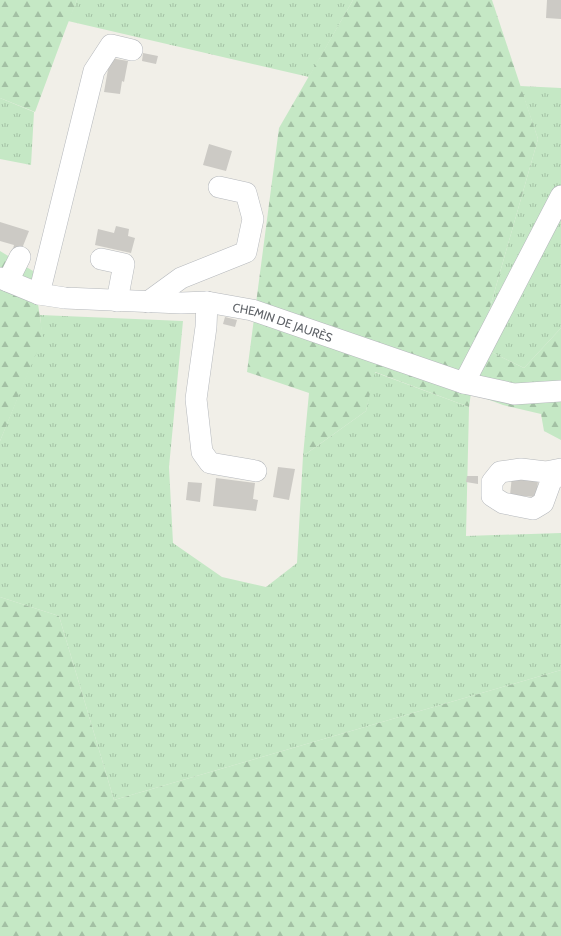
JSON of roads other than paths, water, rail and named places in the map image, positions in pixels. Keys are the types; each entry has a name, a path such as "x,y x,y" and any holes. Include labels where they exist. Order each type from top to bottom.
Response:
{"street":[{"path":"39,294 94,71 110,45 132,50"},
{"path":"148,302 181,278 246,252 253,219 246,193 219,187"},
{"path":"464,383 561,196"},
{"path":"4,279 20,257"},
{"path":"101,259 124,264 117,301"},
{"name":"CHEMIN DE JAURÈS","path":"4,279 39,294 65,298 181,303 206,302 252,310 464,383 514,394 561,392"},
{"path":"206,302 206,327 196,399 202,452 210,463 256,470"},
{"path":"561,469 546,472 521,469 500,472 492,482 492,496 503,503 533,509 543,503 551,481 561,473"}]}
